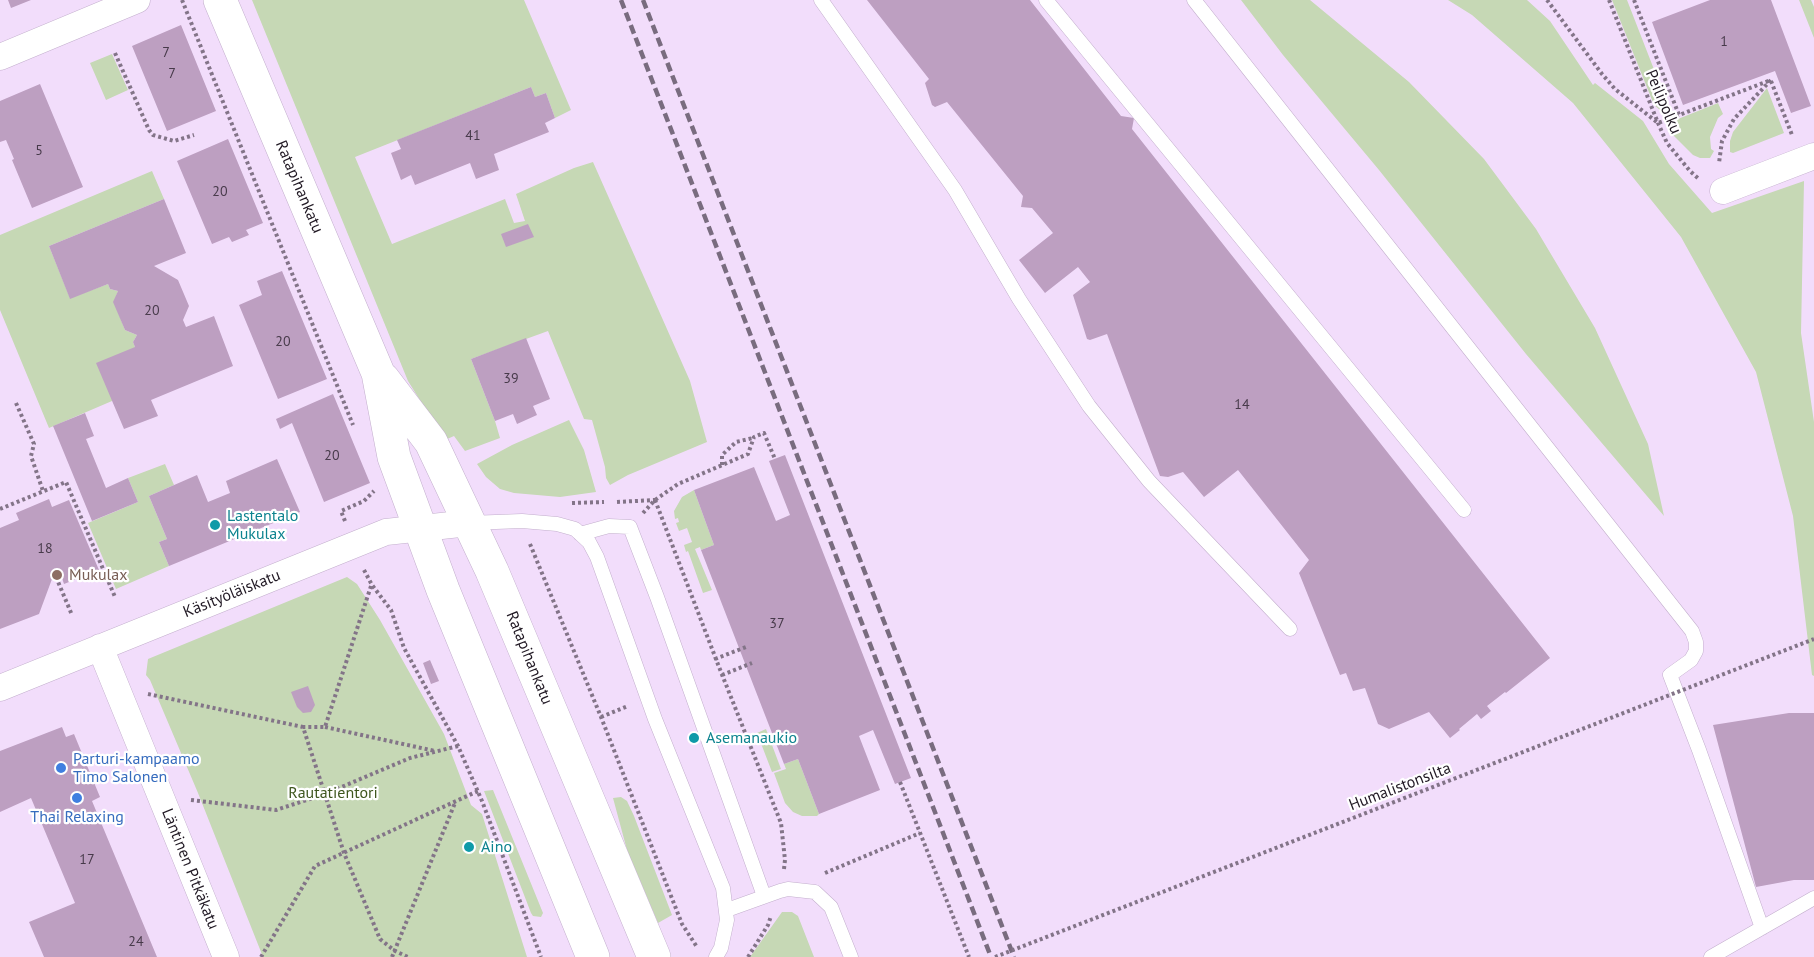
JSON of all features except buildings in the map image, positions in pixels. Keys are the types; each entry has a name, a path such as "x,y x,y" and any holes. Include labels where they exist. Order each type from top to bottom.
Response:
{"main road":[{"name":"Ratapihankatu","path":"220,0 378,373 394,457 420,529 456,623 593,957"},
{"name":"Ratapihankatu","path":"378,373 431,442 492,571 654,957"}],"street":[{"path":"0,57 136,0"},
{"path":"1720,182 1814,156"},
{"name":"Käsityöläiskatu","path":"0,688 386,532 469,523"},
{"name":"Läntinen Pitkäkatu","path":"100,647 226,957"}],"lane":[{"path":"821,0 955,189 1019,299 1089,406 1149,481 1290,629"},
{"path":"1046,0 1464,510"},
{"path":"1194,0 1692,631 1696,651 1691,660 1670,675 1762,928"},
{"path":"469,523 522,521 557,525 574,529 589,542 597,557 655,718 723,888 727,910 725,934 716,957"},
{"path":"580,534 609,526 630,527 764,896"},
{"path":"727,910 788,889 815,892 831,906 850,957"},
{"path":"1711,957 1814,898"}],"path":[{"path":"182,0 357,435"},
{"path":"1547,0 1615,89 1658,123 1771,80"},
{"name":"Peilipolku","path":"1610,0 1668,143 1690,171 1711,188 1720,182"},
{"path":"1634,0 1679,115"},
{"path":"115,53 153,135 174,141 194,135"},
{"path":"1771,80 1791,132"},
{"path":"1720,182 1722,141 1726,131 1771,80"},
{"path":"16,403 34,444 31,456 43,491"},
{"path":"722,465 722,455 736,442 764,433 775,459"},
{"path":"568,504 655,500 678,484 748,454 754,437"},
{"path":"0,509 66,482 116,597"},
{"path":"341,511 364,501 376,486"},
{"path":"655,500 781,824 785,860 780,891 768,925 747,957"},
{"path":"522,521 682,924 696,946 702,951"},
{"path":"362,565 372,585 391,610 404,648 458,746 478,791 541,957"},
{"path":"56,577 72,615"},
{"path":"324,727 372,585"},
{"name":"Humalistonsilta","path":"995,957 1814,639"},
{"path":"715,658 746,647"},
{"path":"722,675 752,663"},
{"path":"147,693 303,727 324,727 437,751"},
{"path":"303,727 344,853 380,939 395,951 408,957"},
{"path":"191,800 276,810 325,794 410,758 458,746"},
{"path":"900,782 969,957"},
{"path":"261,957 315,866 478,791"},
{"path":"392,957 455,802"},
{"path":"849,863 920,833"}],"green space":[{"path":"252,0 524,0 571,110 555,118 546,93 535,97 531,87 355,157 392,244 505,199 514,223 525,221 516,194 593,162 690,381 707,442 628,475 610,485 606,478 592,420 584,419 548,331 471,359 500,438 465,451 454,436 445,440 408,381"},
{"path":"1241,0 1310,0 1409,82 1484,159 1536,229 1595,328 1648,444 1664,516 1526,354"},
{"path":"1448,0 1527,0 1550,21 1593,85 1595,83 1643,121 1669,164 1712,213 1804,181 1801,333 1814,422 1814,676 1812,675 1793,516 1756,372 1681,237 1573,103 1472,15"},
{"path":"1612,0 1627,0 1669,108 1660,110 1654,105"},
{"path":"1799,0 1811,0 1814,7 1814,38"},
{"path":"112,54 128,90 106,100 90,63"},
{"path":"1767,88 1784,133 1733,153 1730,152 1733,132"},
{"path":"1718,103 1723,114 1718,118 1710,137 1711,149 1714,151 1710,158 1700,158 1693,155 1673,135 1673,121"},
{"path":"152,171 164,199 49,246 70,298 108,284 110,289 118,291 114,302 125,330 137,335 133,342 135,347 112,401 49,428 0,310 0,235"},
{"path":"569,420 584,450 596,492 560,497 514,493 500,489 486,477 477,464 512,445"},
{"path":"165,464 174,485 149,496 167,539 159,542 169,566 116,589 88,523 138,502 128,478"},
{"path":"694,490 714,545 701,550 700,547 695,549 712,590 703,593 684,545 692,542 687,528 679,531 676,523 679,522 678,518 675,519 674,511 682,497"},
{"name":"Rautatientori","path":"347,577 357,584 380,620 444,734 471,805 482,814 527,957 263,957 198,793 146,675 148,659"},
{"path":"766,729 781,769 772,772 757,733"},
{"path":"798,759 819,814 817,816 802,816 793,812 785,803 774,773 786,769 784,764"},
{"path":"493,790 543,913 541,917 533,916 531,913 484,791"},
{"path":"621,797 627,801 634,816 672,915 658,923 627,850 613,798"},
{"path":"782,912 792,912 798,916 814,957 750,957"}],"railway":[{"path":"621,0 991,957"},
{"path":"643,0 1014,957"}],"place":[{"name":"Lastentalo Mukulax","path":"215,525"},
{"name":"Mukulax","path":"57,575"},
{"name":"Asemanaukio","path":"694,738"},
{"name":"Parturi-kampaamo Timo Salonen","path":"61,768"},
{"name":"Thai Relaxing","path":"77,798"},
{"name":"Aino","path":"469,847"}]}
